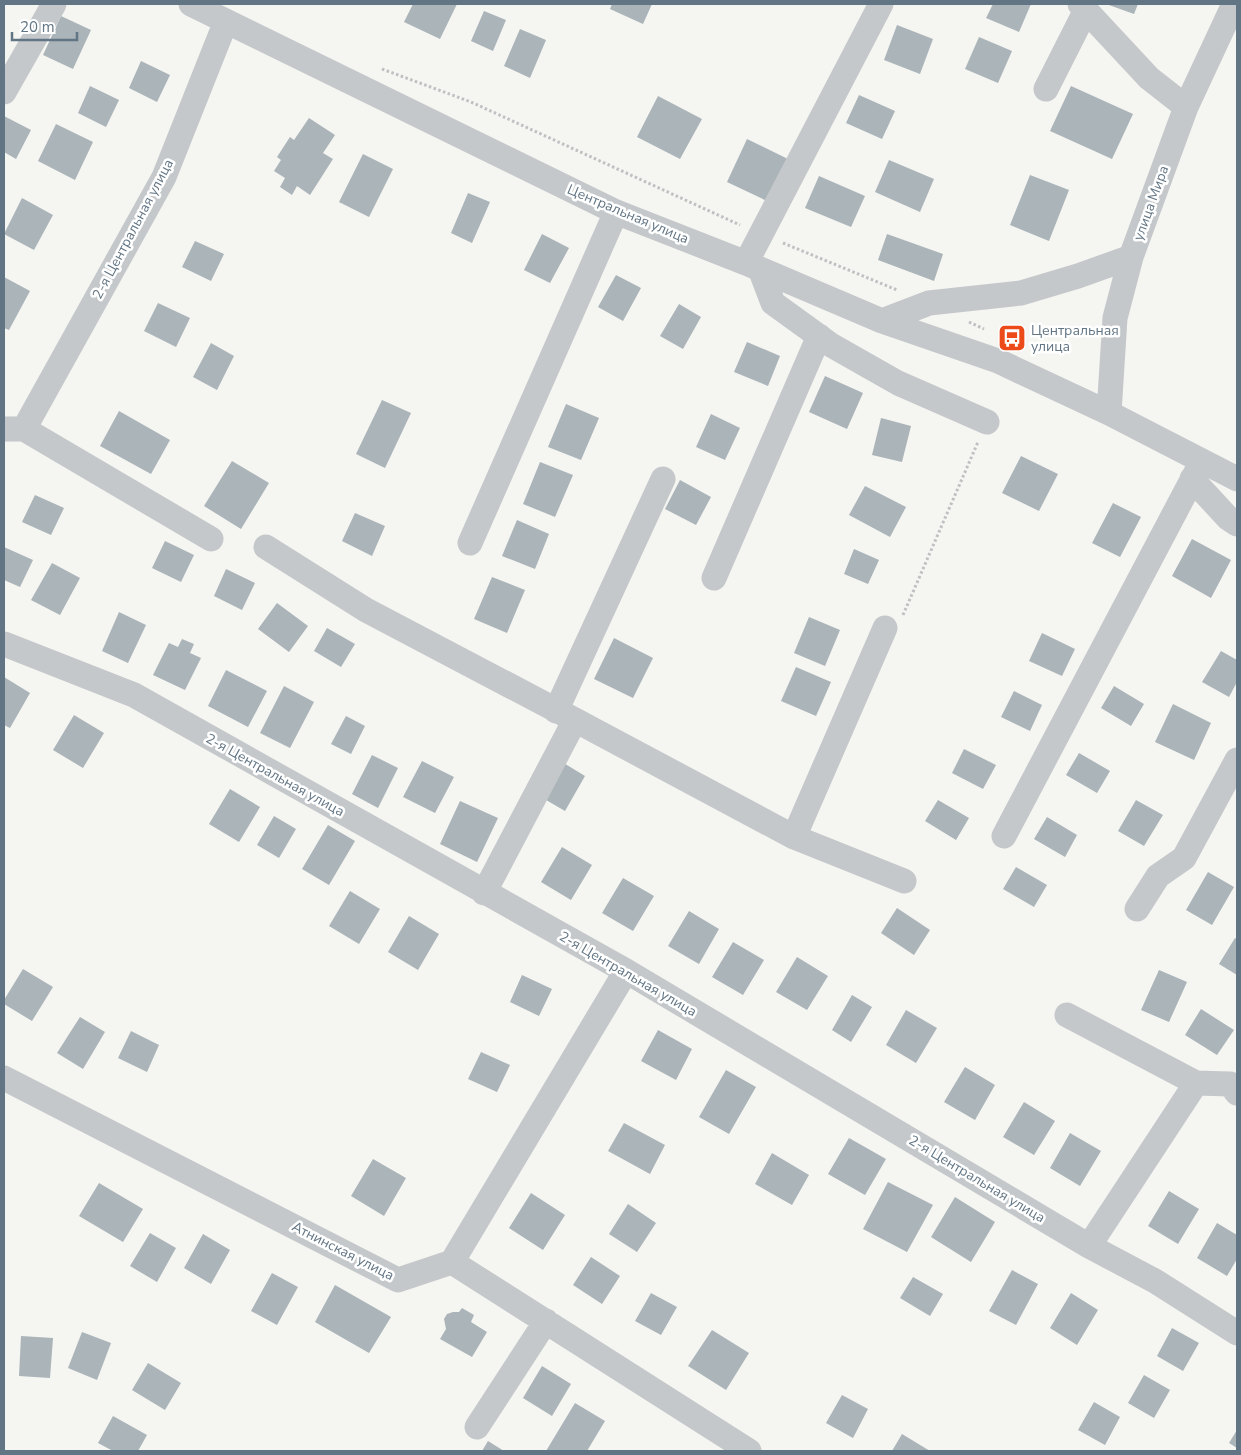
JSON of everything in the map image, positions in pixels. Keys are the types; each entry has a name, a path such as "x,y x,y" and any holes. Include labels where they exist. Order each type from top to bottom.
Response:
{"street":[{"path":"4,92 54,4"},
{"name":"Центральная улица","path":"191,4 616,212 753,266 882,321 998,361 1109,413 1197,470 1237,478"},
{"path":"881,4 753,266 772,303 819,336 898,383 987,422"},
{"name":"улица Мира","path":"1109,413 1115,318 1131,257 1186,107 1234,4"},
{"path":"1046,88 1083,7 1149,78 1186,107"},
{"name":"2-я Центральная улица","path":"211,539 14,429 164,178 226,21"},
{"path":"470,543 616,212"},
{"path":"882,321 929,303 1021,293 1078,276 1131,257"},
{"path":"714,578 819,336"},
{"path":"1004,836 1197,470 1228,518 1237,524"},
{"path":"484,893 566,715 663,479"},
{"path":"266,546 366,610 794,837 904,881"},
{"path":"794,837 885,628"},
{"name":"2-я Центральная улица","path":"4,644 134,695 626,971 1089,1246 1155,1281 1237,1333"},
{"path":"1137,909 1158,876 1184,858 1237,760"},
{"path":"626,971 452,1262 749,1451"},
{"path":"1067,1014 1196,1083 1235,1082"},
{"name":"Атнинская улица","path":"4,1078 398,1280 452,1262"},
{"path":"1089,1246 1196,1083"},
{"path":"477,1427 546,1321"}],"path":[{"path":"885,628 900,622 987,422"}],"building":[{"path":"413,4 457,4 440,39 404,22"},
{"path":"612,4 652,4 643,24 610,9"},
{"path":"993,4 1031,4 1019,32 986,18"},
{"path":"1106,4 1138,4 1134,14"},
{"path":"484,11 506,20 493,51 471,41"},
{"path":"61,16 91,30 73,69 43,55"},
{"path":"897,25 933,39 920,74 884,60"},
{"path":"520,29 546,40 530,78 504,66"},
{"path":"979,37 1012,51 998,83 965,69"},
{"path":"141,61 170,75 157,102 129,88"},
{"path":"90,86 119,100 106,127 78,113"},
{"path":"1071,86 1133,114 1112,159 1050,131"},
{"path":"859,95 895,111 882,139 846,123"},
{"path":"658,96 702,119 680,159 637,137"},
{"path":"4,116 31,130 16,159 4,152"},
{"path":"309,118 335,135 323,153 333,159 310,195 297,186 292,195 280,187 285,178 274,171 281,160 277,157 290,137 294,140"},
{"path":"56,124 93,142 75,180 38,161"},
{"path":"747,139 790,160 769,202 727,182"},
{"path":"363,154 393,169 369,217 339,202"},
{"path":"889,160 934,179 920,212 875,192"},
{"path":"1030,175 1069,190 1049,241 1010,225"},
{"path":"819,176 865,196 851,227 805,208"},
{"path":"468,193 490,202 472,243 451,233"},
{"path":"22,198 53,215 34,250 4,234"},
{"path":"542,234 569,248 550,283 524,270"},
{"path":"887,234 943,254 934,281 878,260"},
{"path":"195,241 224,254 211,281 182,267"},
{"path":"616,275 641,288 623,321 598,307"},
{"path":"4,277 30,291 9,330 4,328"},
{"path":"158,303 190,318 176,347 144,331"},
{"path":"679,304 701,317 683,349 660,336"},
{"path":"747,342 780,356 768,386 734,372"},
{"path":"211,343 234,356 217,390 193,377"},
{"path":"825,376 863,393 847,429 809,412"},
{"path":"382,400 411,413 385,468 356,454"},
{"path":"566,404 599,418 581,460 548,447"},
{"path":"119,411 170,440 151,474 100,446"},
{"path":"711,414 740,428 725,460 696,447"},
{"path":"881,418 911,426 902,462 872,455"},
{"path":"1021,456 1058,474 1039,511 1002,493"},
{"path":"232,461 269,483 241,529 204,506"},
{"path":"540,462 573,475 555,517 523,504"},
{"path":"680,480 711,497 696,525 665,509"},
{"path":"865,486 906,507 890,537 849,515"},
{"path":"35,495 64,508 51,535 22,522"},
{"path":"1113,503 1141,517 1120,557 1092,543"},
{"path":"355,513 385,526 372,556 342,541"},
{"path":"517,520 549,534 535,569 502,556"},
{"path":"1192,539 1231,560 1211,598 1172,576"},
{"path":"165,541 194,555 181,582 152,568"},
{"path":"4,547 33,560 20,587 4,580"},
{"path":"854,549 879,560 868,584 844,574"},
{"path":"52,563 80,578 60,615 31,600"},
{"path":"226,569 255,583 242,610 214,596"},
{"path":"492,577 525,590 507,633 474,619"},
{"path":"277,603 308,626 289,652 258,629"},
{"path":"119,612 146,625 128,663 102,651"},
{"path":"809,617 840,630 825,666 794,653"},
{"path":"327,628 355,644 341,667 314,651"},
{"path":"1042,633 1075,649 1062,676 1029,661"},
{"path":"614,638 653,658 633,698 594,679"},
{"path":"182,639 194,644 190,653 201,658 185,690 153,675 169,643 178,647"},
{"path":"1221,651 1237,660 1237,682 1229,697 1202,682"},
{"path":"796,667 831,682 816,716 781,701"},
{"path":"226,670 267,691 248,727 208,706"},
{"path":"4,677 30,693 10,728 4,725"},
{"path":"284,686 314,702 290,748 260,733"},
{"path":"1114,686 1144,704 1131,726 1101,708"},
{"path":"1014,691 1042,705 1030,731 1001,717"},
{"path":"1173,704 1211,723 1194,760 1155,742"},
{"path":"74,715 104,733 83,768 53,750"},
{"path":"346,716 365,726 351,754 331,744"},
{"path":"964,749 996,765 983,789 952,773"},
{"path":"1079,753 1110,771 1097,793 1066,775"},
{"path":"372,755 398,768 378,808 352,794"},
{"path":"422,761 454,777 435,813 403,797"},
{"path":"562,762 585,776 565,811 541,797"},
{"path":"230,789 260,807 239,842 209,824"},
{"path":"938,800 969,818 956,840 925,821"},
{"path":"1136,800 1163,815 1144,846 1118,831"},
{"path":"460,801 498,818 477,862 440,844"},
{"path":"274,816 296,829 279,858 257,845"},
{"path":"1047,817 1077,835 1065,857 1034,839"},
{"path":"328,825 355,841 329,885 302,869"},
{"path":"562,847 592,865 571,900 541,882"},
{"path":"1016,867 1047,885 1034,907 1003,889"},
{"path":"1208,872 1234,887 1212,925 1186,910"},
{"path":"623,878 654,896 633,931 602,913"},
{"path":"350,891 380,909 359,944 329,926"},
{"path":"897,908 930,930 914,955 881,933"},
{"path":"689,911 719,929 699,964 668,946"},
{"path":"409,916 439,934 418,970 388,952"},
{"path":"1235,938 1237,939 1237,975 1219,964"},
{"path":"733,942 764,960 743,995 712,977"},
{"path":"797,957 828,976 807,1010 776,992"},
{"path":"23,969 53,987 32,1021 4,1004 4,1000"},
{"path":"1159,970 1187,982 1169,1022 1141,1010"},
{"path":"522,975 552,989 539,1016 510,1002"},
{"path":"852,995 872,1007 851,1042 832,1030"},
{"path":"1201,1009 1234,1030 1217,1055 1185,1035"},
{"path":"906,1010 937,1028 916,1063 886,1045"},
{"path":"80,1017 105,1032 83,1069 57,1053"},
{"path":"658,1030 692,1049 676,1080 641,1061"},
{"path":"131,1031 159,1045 147,1072 118,1058"},
{"path":"481,1052 510,1065 497,1092 468,1079"},
{"path":"965,1067 995,1085 975,1120 944,1102"},
{"path":"726,1070 756,1087 729,1134 699,1117"},
{"path":"1024,1102 1055,1121 1034,1155 1003,1137"},
{"path":"624,1123 665,1145 650,1174 608,1151"},
{"path":"1070,1133 1101,1151 1080,1186 1050,1168"},
{"path":"849,1138 886,1159 865,1195 828,1174"},
{"path":"772,1153 809,1175 792,1205 755,1184"},
{"path":"373,1159 406,1178 384,1216 351,1196"},
{"path":"888,1182 933,1205 907,1252 863,1229"},
{"path":"99,1183 143,1209 123,1242 79,1216"},
{"path":"1169,1191 1199,1209 1178,1244 1148,1226"},
{"path":"531,1193 565,1215 543,1250 509,1228"},
{"path":"955,1197 995,1222 971,1262 931,1237"},
{"path":"628,1204 656,1223 637,1252 609,1234"},
{"path":"1217,1223 1237,1235 1237,1259 1227,1276 1197,1258"},
{"path":"150,1233 176,1248 157,1282 130,1266"},
{"path":"203,1234 230,1250 211,1284 184,1268"},
{"path":"591,1257 620,1276 602,1304 573,1285"},
{"path":"1012,1270 1038,1284 1016,1325 989,1311"},
{"path":"272,1273 298,1287 277,1325 251,1311"},
{"path":"913,1277 943,1294 930,1316 900,1298"},
{"path":"335,1285 391,1317 369,1353 315,1322"},
{"path":"651,1293 677,1307 661,1335 635,1321"},
{"path":"1071,1293 1098,1310 1077,1345 1050,1328"},
{"path":"462,1308 474,1315 471,1322 487,1332 472,1357 440,1339 446,1329 444,1319 447,1314 459,1312"},
{"path":"1172,1328 1199,1343 1183,1371 1157,1356"},
{"path":"712,1330 749,1353 726,1390 688,1366"},
{"path":"82,1332 111,1343 97,1380 68,1368"},
{"path":"21,1336 53,1338 50,1378 19,1376"},
{"path":"148,1363 181,1383 165,1410 132,1390"},
{"path":"542,1366 571,1384 552,1416 523,1398"},
{"path":"1144,1375 1170,1390 1154,1418 1128,1403"},
{"path":"842,1395 868,1409 853,1438 826,1423"},
{"path":"1094,1402 1120,1417 1105,1445 1078,1430"},
{"path":"575,1403 605,1421 587,1451 546,1451"},
{"path":"113,1416 147,1435 138,1451 113,1451 98,1443"},
{"path":"1237,1430 1237,1448 1229,1443"},
{"path":"902,1434 930,1451 892,1451"},
{"path":"488,1441 504,1451 482,1451"}],"place":[{"name":"Центральная улица","path":"1012,338"}]}
